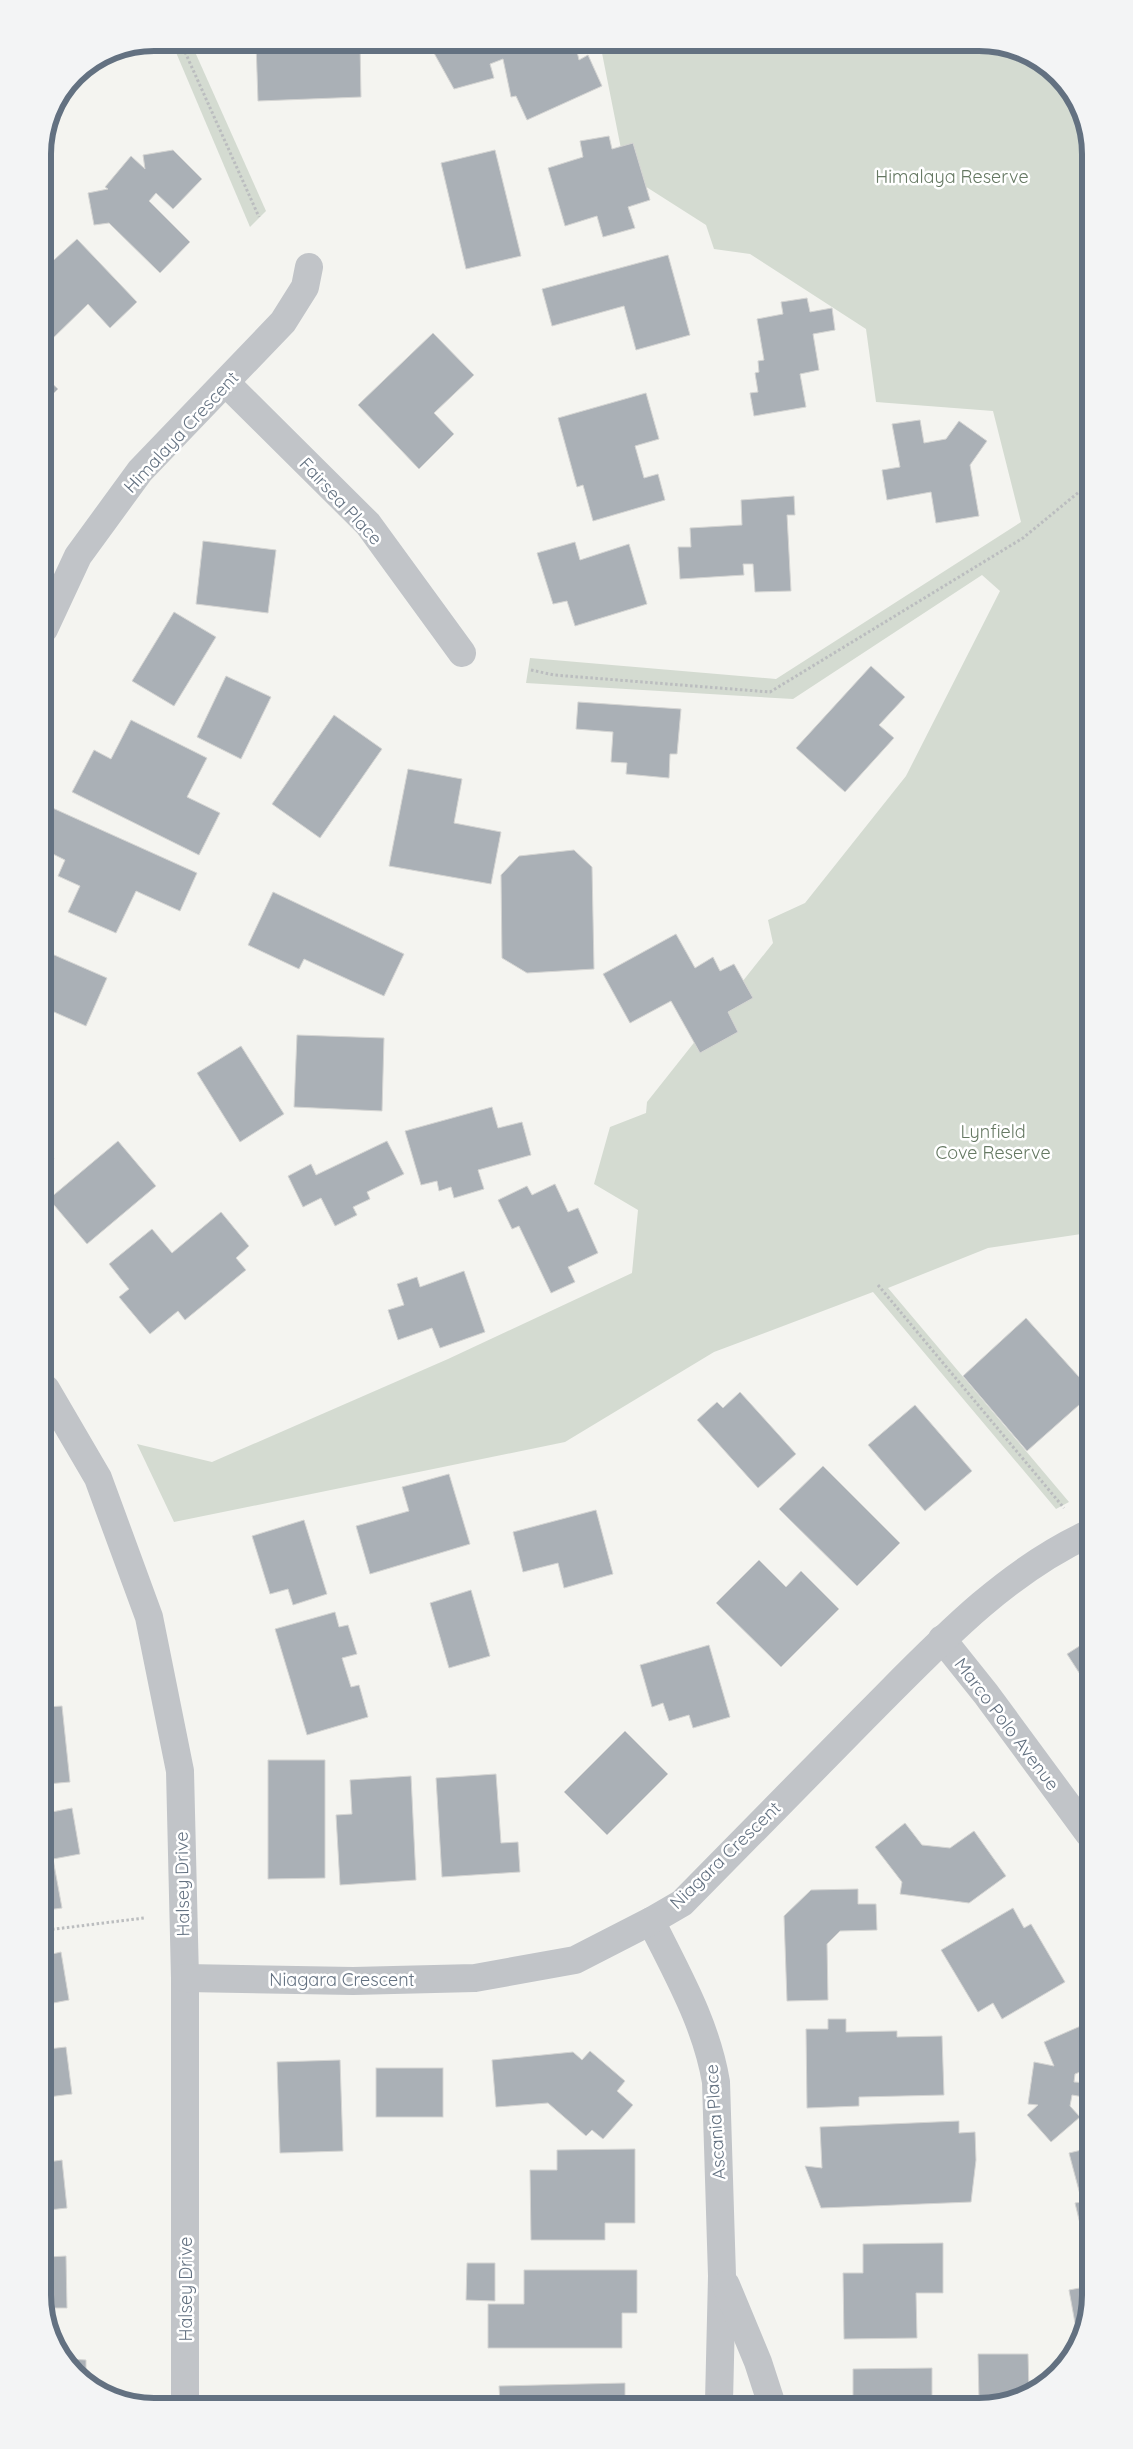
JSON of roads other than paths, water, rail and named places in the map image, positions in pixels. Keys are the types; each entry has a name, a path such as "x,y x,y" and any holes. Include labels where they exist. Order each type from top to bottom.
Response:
{"street":[{"name":"Himalaya Crescent","path":"51,614 78,556 140,471 283,322 305,287 309,267"},
{"name":"Fairsea Place","path":"226,382 368,524 462,653"},
{"name":"Halsey Drive","path":"51,1398 98,1478 149,1617 180,1771 184,1978 185,2398"},
{"name":"Niagara Crescent","path":"184,1978 353,1981 475,1978 575,1960 682,1903 942,1639 998,1590 1057,1550 1082,1537"},
{"name":"Marco Polo Avenue","path":"942,1639 986,1694 1082,1824"},
{"name":"Ascania Place","path":"651,1921 698,2015 712,2059 716,2082 722,2276 719,2398"},
{"name":"Ascania Place","path":"722,2276 758,2362 770,2398"}],"park label":[{"name":"Himalaya Reserve","path":"952,176"},
{"name":"Lynfield Cove Reserve","path":"993,1141"}]}
